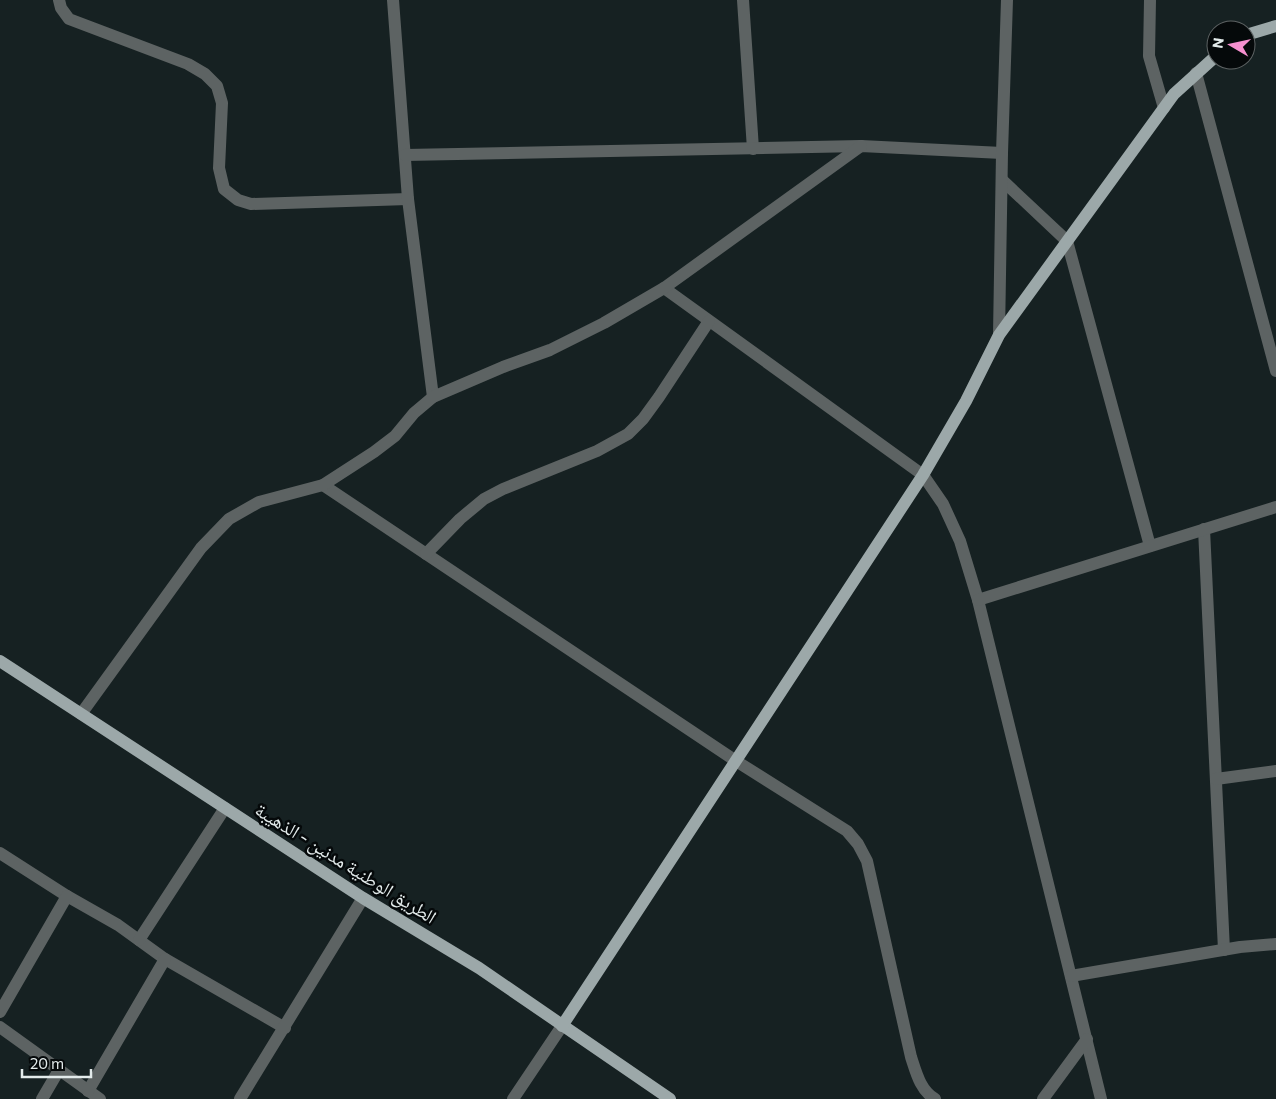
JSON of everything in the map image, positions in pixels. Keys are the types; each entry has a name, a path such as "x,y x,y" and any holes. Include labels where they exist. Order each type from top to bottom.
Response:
{"main road":[{"path":"1256,31 1276,26"},
{"path":"562,1026 923,475 966,401 1000,335 1174,94 1206,64"},
{"name":"الطريق الوطنية مدنين - الذهيبة","path":"0,661 363,898 479,968 670,1099"}],"street":[{"path":"59,0 61,8 69,19 188,64 205,74 217,86 222,103 218,168 224,189 238,200 252,204 408,199"},
{"path":"393,0 408,199 433,397"},
{"path":"743,0 753,149"},
{"path":"1000,335 1002,154 1007,0"},
{"path":"1150,0 1149,56 1164,108"},
{"path":"1196,73 1276,371"},
{"path":"405,156 861,146 1002,154"},
{"path":"81,714 201,548 229,519 259,502 323,485 374,452 394,436 414,412 433,397 503,367 550,350 604,323 664,288 861,146"},
{"path":"1002,180 1067,241 1150,546"},
{"path":"664,288 923,475 943,504 956,533 978,600 1101,1099"},
{"path":"426,554 460,519 484,499 598,451 628,434 643,419 659,397 709,321"},
{"path":"323,485 736,761 847,831 858,844 867,861 911,1057 918,1078 928,1095 934,1099"},
{"path":"978,600 1276,507"},
{"path":"1204,530 1224,950"},
{"path":"1216,779 1276,771"},
{"path":"139,940 224,808"},
{"path":"0,853 66,896 118,925 165,959 285,1028"},
{"path":"0,1012 66,896"},
{"path":"240,1099 363,898"},
{"path":"1071,976 1224,950 1276,944"},
{"path":"88,1091 165,959"},
{"path":"513,1099 562,1026"},
{"path":"0,1027 100,1099"},
{"path":"1043,1099 1087,1039"},
{"path":"42,1099 60,1070"}]}
